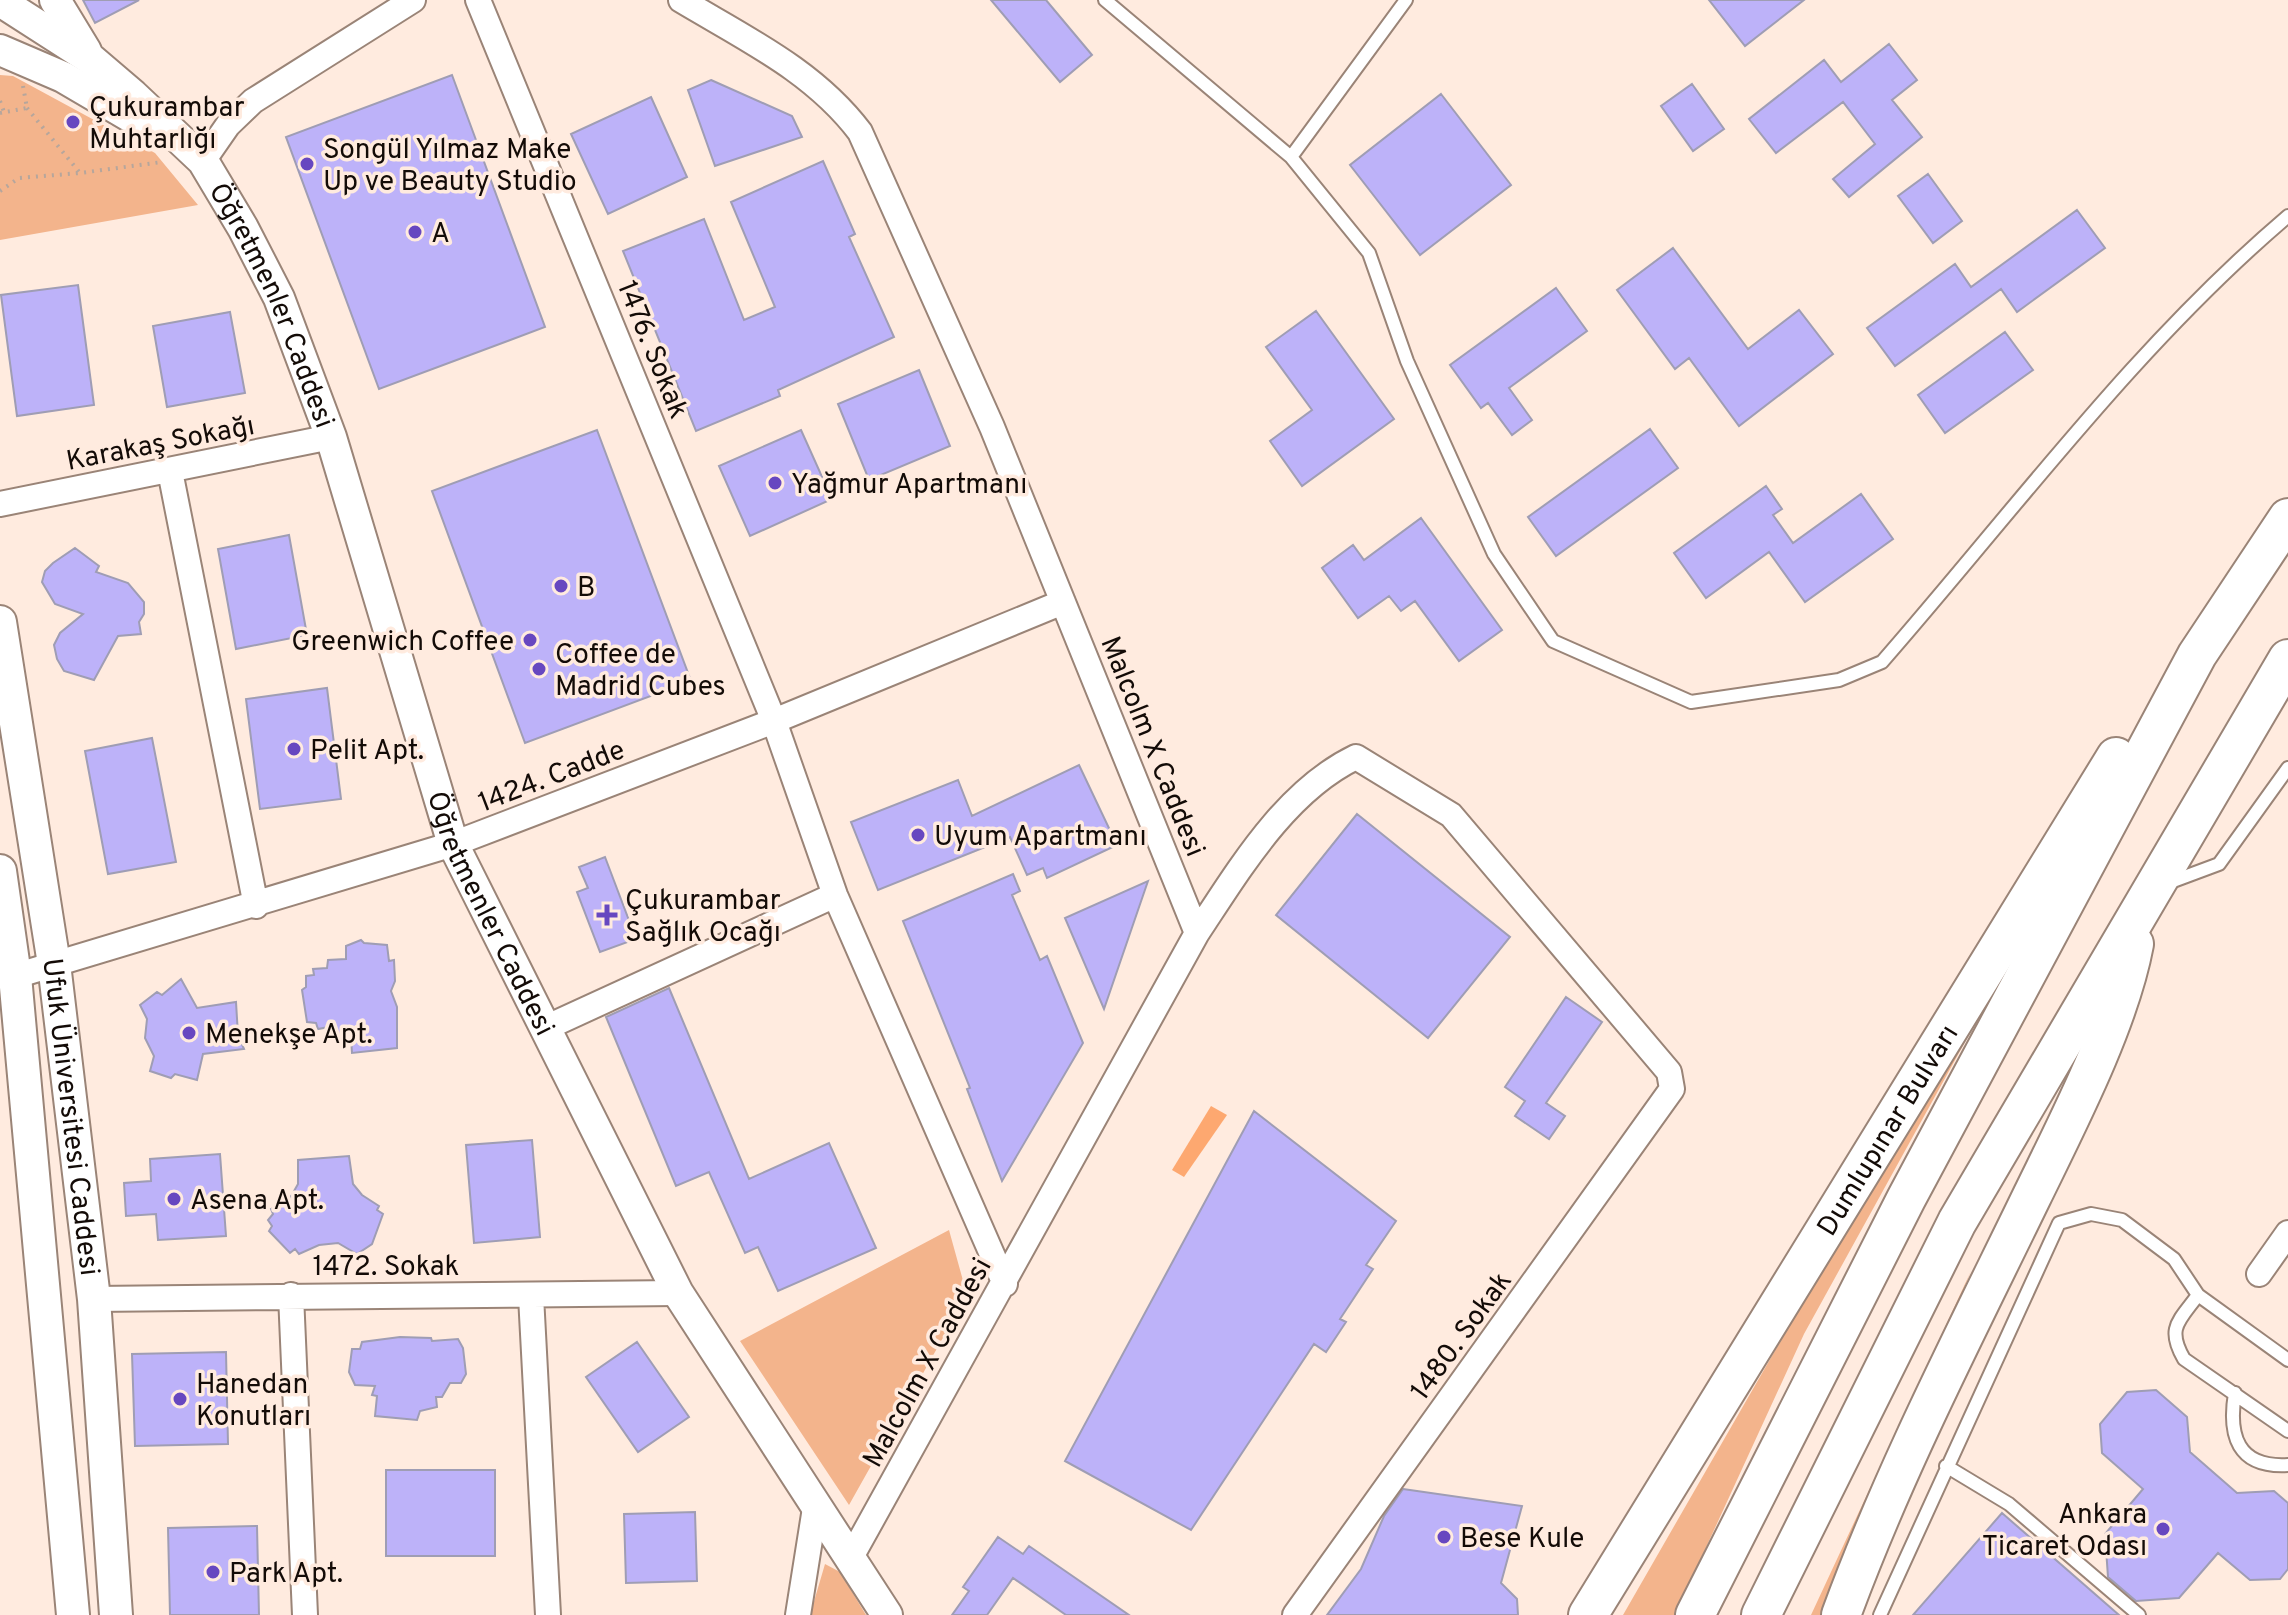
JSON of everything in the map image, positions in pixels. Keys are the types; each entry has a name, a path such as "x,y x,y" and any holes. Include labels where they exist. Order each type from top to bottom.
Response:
{"highway":[{"name":"Dumlupınar Bulvarı","path":"1695,1615 1906,1199 2197,655 2288,518"},
{"name":"Dumlupınar Bulvarı","path":"1588,1615 2142,716 2197,655"},
{"path":"1761,1615 1957,1222 2288,659"},
{"path":"1841,1615 1877,1517 2075,1106 2129,970 2148,899"}],"main road":[{"name":"Ufuk Üniversitesi Caddesi","path":"0,622 54,964 94,1299 117,1613"},
{"name":"Ufuk Üniversitesi Caddesi","path":"0,871 73,1615"},
{"path":"58,1615 70,1580"}],"street":[{"name":"Öğretmenler Caddesi","path":"55,0 92,60"},
{"path":"203,161 228,125 253,101 413,0"},
{"name":"1476. Sokak","path":"478,0 774,721 835,895 1005,1284"},
{"name":"Malcolm X Caddesi","path":"681,0 796,69 837,101 860,132 992,427 1197,933 850,1559"},
{"name":"Öğretmenler Caddesi","path":"0,1 92,60 203,161 279,298 331,437 453,844 543,1029 678,1293 887,1615"},
{"name":"Öğretmenler Caddesi","path":"0,50 63,77 203,161"},
{"name":"Karakaş Sokağı","path":"0,504 331,437"},
{"path":"170,471 256,906"},
{"name":"1424. Cadde","path":"8,974 54,964 256,906 453,844 774,721 1063,602"},
{"name":"1480. Sokak","path":"1197,933 1246,861 1311,786 1332,769 1356,757 1451,815 1669,1072 1672,1089 1295,1615"},
{"path":"543,1029 835,895"},
{"path":"2288,1233 2259,1274 2288,1255"},
{"name":"1472. Sokak","path":"94,1299 678,1293"},
{"path":"291,1295 305,1615"},
{"path":"531,1296 548,1615"},
{"path":"798,1615 815,1508"}],"lane":[{"path":"1105,0 1291,157 1369,253 1407,361 1494,554 1553,641 1691,702 1839,680 1882,662 2080,428 2234,262 2288,216"},
{"path":"1291,157 1406,0"},
{"path":"2148,899 2219,864 2288,768"},
{"path":"1880,1615 2059,1223 2091,1214 2122,1220 2174,1259 2198,1295 2288,1360"},
{"path":"2198,1295 2175,1326 2174,1341 2184,1359 2288,1431"},
{"path":"2235,1393 2230,1421 2234,1440 2256,1459 2288,1465"},
{"path":"1946,1466 2009,1504 2139,1615"}],"path":[{"path":"22,81 27,108 80,173"},
{"path":"0,101 2,113 27,108"},
{"path":"0,191 19,178 162,162"}],"shaded area":[{"path":"0,75 13,76 155,153 198,205 0,240"},
{"path":"2014,935 2024,935 1804,1334 1675,1615 1623,1615"},
{"path":"1211,1106 1227,1115 1184,1177 1172,1170"},
{"path":"949,1230 967,1295 849,1505 740,1341"},
{"path":"1971,1271 1831,1615 1811,1615"},
{"path":"825,1564 840,1572 866,1615 810,1615"}],"building":[{"path":"83,0 139,0 95,23"},
{"path":"991,0 1046,0 1092,55 1060,82"},
{"path":"1709,0 1804,0 1745,46"},
{"path":"1889,44 1917,80 1892,100 1922,137 1849,197 1833,179 1875,144 1843,102 1776,153 1749,119 1824,60 1841,82"},
{"name":"A","path":"452,75 545,327 379,389 286,137"},
{"path":"711,80 792,116 802,137 715,166 688,90"},
{"path":"1692,84 1724,129 1693,151 1661,106"},
{"path":"1441,94 1511,185 1420,255 1350,165"},
{"path":"651,97 687,177 608,214 571,134"},
{"path":"823,161 855,234 849,237 894,337 778,390 780,396 696,431 623,251 704,219 744,320 775,307 731,202"},
{"path":"1928,174 1962,221 1933,243 1898,196"},
{"path":"2077,210 2105,248 2017,312 2001,289 1895,366 1867,328 1955,264 1971,287"},
{"path":"1673,248 1748,349 1799,310 1833,354 1739,426 1689,358 1675,369 1617,290"},
{"path":"78,285 94,405 17,416 1,295"},
{"path":"1556,288 1587,331 1509,388 1532,420 1512,435 1488,403 1481,408 1450,365"},
{"path":"1316,311 1394,419 1302,486 1270,441 1312,410 1266,347"},
{"path":"230,312 245,393 167,407 153,326"},
{"path":"2005,332 2033,370 1945,433 1918,395"},
{"path":"919,370 950,446 869,480 838,404"},
{"path":"1650,429 1678,468 1556,556 1528,517"},
{"name":"B","path":"597,430 691,681 525,743 432,491"},
{"name":"Yağmur Apartmanı","path":"801,430 832,499 750,536 719,466"},
{"path":"1766,486 1782,509 1773,515 1793,543 1861,494 1893,539 1805,602 1769,552 1706,598 1674,553"},
{"path":"1421,518 1502,630 1459,661 1415,601 1401,611 1389,596 1358,618 1322,568 1353,545 1364,560"},
{"path":"289,535 307,635 236,649 218,549"},
{"path":"75,548 99,566 96,572 128,583 144,602 144,614 139,622 141,634 118,636 94,680 64,671 57,659 54,645 60,633 83,614 55,604 42,582 45,571"},
{"name":"Pelit Apt.","path":"327,688 341,799 260,809 246,699"},
{"path":"152,738 176,862 108,874 85,751"},
{"path":"1079,765 1117,845 1047,878 1043,868 1027,875 1010,837 878,890 851,822 958,780 972,816"},
{"path":"1357,814 1510,937 1428,1038 1276,915"},
{"name":"Çukurambar Sağlık Ocağı","path":"605,857 636,939 600,952 577,892 588,888 579,867"},
{"path":"1013,874 1020,891 1012,895 1040,960 1047,956 1083,1043 1002,1181 967,1089 970,1088 903,921"},
{"path":"1148,881 1104,1009 1065,918"},
{"path":"361,940 387,945 389,961 394,960 395,981 391,991 397,1007 397,1048 352,1053 351,1038 332,1039 329,1027 318,1029 316,1023 307,1022 302,990 306,987 306,976 314,975 313,969 327,968 328,960 346,959 346,946"},
{"name":"Menekşe Apt.","path":"181,979 197,1008 236,1002 238,1035 244,1049 203,1054 197,1080 175,1074 171,1078 150,1071 154,1056 145,1038 147,1019 140,1005 157,992 162,995"},
{"path":"669,988 749,1179 829,1143 876,1248 778,1291 758,1247 745,1253 709,1172 676,1186 606,1017"},
{"path":"1566,997 1602,1022 1546,1103 1565,1116 1549,1139 1515,1116 1525,1101 1505,1087"},
{"path":"1254,1111 1396,1221 1366,1265 1373,1269 1340,1319 1346,1322 1326,1352 1314,1344 1191,1530 1065,1461"},
{"path":"532,1140 540,1237 474,1243 466,1145"},
{"name":"Asena Apt.","path":"220,1154 226,1236 158,1240 156,1214 126,1216 124,1183 151,1181 150,1159"},
{"path":"349,1156 353,1184 362,1195 379,1206 377,1210 383,1214 372,1244 357,1254 338,1243 319,1245 299,1254 295,1249 290,1253 269,1231 272,1226 268,1220 273,1214 271,1209 289,1200 298,1184 298,1160"},
{"path":"400,1337 431,1338 432,1341 458,1339 463,1348 466,1374 461,1383 450,1383 442,1397 436,1397 437,1407 420,1411 417,1420 375,1416 377,1396 372,1395 375,1386 355,1385 349,1372 352,1349 360,1349 362,1342"},
{"path":"637,1342 689,1417 638,1452 586,1377"},
{"name":"Hanedan Konutları","path":"226,1352 228,1444 135,1446 132,1354"},
{"path":"2156,1390 2187,1417 2190,1452 2237,1493 2274,1491 2288,1503 2288,1569 2280,1579 2250,1580 2218,1553 2179,1598 2136,1601 2108,1577 2105,1534 2143,1489 2102,1453 2100,1424 2127,1392"},
{"path":"386,1470 495,1470 495,1556 386,1556"},
{"name":"Bese Kule","path":"1403,1489 1522,1506 1501,1583 1517,1599 1518,1615 1327,1615 1361,1569 1384,1516"},
{"path":"695,1512 697,1581 626,1583 624,1514"},
{"path":"2002,1513 2119,1615 1913,1615"},
{"name":"Park Apt.","path":"257,1526 259,1615 170,1615 168,1528"},
{"path":"998,1537 1023,1554 1029,1546 1129,1615 1066,1615 1013,1578 987,1615 952,1615 969,1591 963,1587"}],"place":[{"name":"Çukurambar Muhtarlığı","path":"73,122"},
{"name":"Songül Yılmaz Make Up ve Beauty Studio","path":"307,164"},
{"name":"A","path":"415,232"},
{"name":"Yağmur Apartmanı","path":"775,483"},
{"name":"B","path":"561,586"},
{"name":"Greenwich Coffee","path":"530,640"},
{"name":"Coffee de Madrid Cubes","path":"539,669"},
{"name":"Pelit Apt.","path":"294,749"},
{"name":"Uyum Apartmanı","path":"918,835"},
{"name":"Çukurambar Sağlık Ocağı","path":"607,915"},
{"name":"Menekşe Apt.","path":"189,1033"},
{"name":"Asena Apt.","path":"174,1199"},
{"name":"Hanedan Konutları","path":"180,1399"},
{"name":"Ankara Ticaret Odası","path":"2163,1529"},
{"name":"Bese Kule","path":"1444,1537"},
{"name":"Park Apt.","path":"213,1572"}]}
